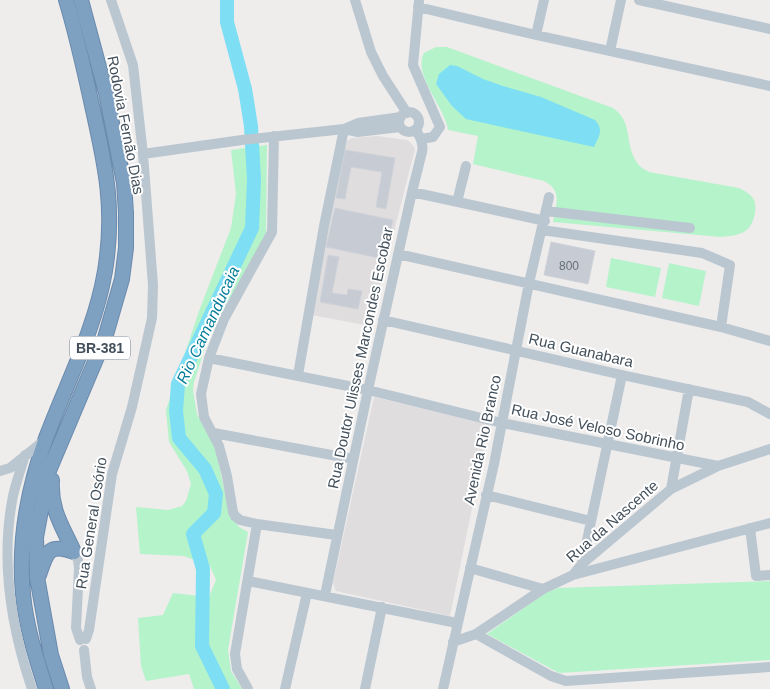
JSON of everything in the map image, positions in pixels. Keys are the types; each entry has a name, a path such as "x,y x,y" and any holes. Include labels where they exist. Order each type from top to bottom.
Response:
{"highway":[{"name":"Rodovia Fernão Dias","path":"46,689 30,635 23,595 22,538 28,503 46,439 87,339 101,296 108,252 110,214 109,188 103,154 80,45 66,0"},
{"name":"Rodovia Fernão Dias","path":"62,689 51,655 38,581 36,537 45,483 52,459 105,338 122,278 126,248 124,183 106,93 82,0"},
{"path":"52,459 51,489 53,505 58,520 74,552"},
{"path":"38,581 44,561 51,551 60,548 74,552"}],"street":[{"name":"Rua General Osório","path":"83,643 89,630 112,474 132,407 152,318 153,285 143,154 133,65 111,0"},
{"path":"355,0 371,52 403,119 407,132 434,137 440,127 412,65 418,3 536,35 770,86"},
{"path":"536,35 544,0"},
{"path":"610,51 621,0"},
{"path":"640,0 770,29"},
{"path":"143,154 274,136 344,129 358,122 403,119 414,113 418,117 420,124 419,134"},
{"path":"298,376 324,226 344,129"},
{"name":"Rua Doutor Ulisses Marcondes Escobar","path":"324,595 383,320 422,152 423,147 419,134"},
{"path":"274,136 272,232 224,319 209,358 201,394 204,417 214,433 227,476 235,516 240,520 258,524 336,536"},
{"path":"457,202 466,166"},
{"path":"412,192 702,253 730,265 721,327"},
{"name":"Avenida Rio Branco","path":"443,689 502,423 549,197"},
{"path":"544,220 690,228"},
{"path":"398,254 721,327 770,341"},
{"name":"Rua Guanabara","path":"383,320 748,402 770,414"},
{"name":"Rua José Veloso Sobrinho","path":"209,358 368,390 502,423 718,466"},
{"path":"582,564 622,375"},
{"path":"671,489 689,389"},
{"path":"214,433 353,459"},
{"path":"0,471 10,468 46,439"},
{"name":"Rua da Nascente","path":"453,642 476,634 543,589 573,576 582,564 671,489 718,466 770,449"},
{"path":"25,456 13,496 9,527 8,580 10,606 23,663 32,689"},
{"path":"486,495 591,522"},
{"path":"573,576 770,523"},
{"path":"247,688 238,669 234,654 258,524"},
{"path":"750,528 756,576 770,575"},
{"name":"Rua General Osório","path":"74,552 79,568 76,628 83,643 87,677 91,689"},
{"path":"8,580 21,560"},
{"path":"470,568 543,589"},
{"path":"248,581 457,623"},
{"path":"285,689 308,593"},
{"path":"365,689 382,607"},
{"path":"476,634 551,676 566,681 770,667"}],"shaded area":[{"path":"377,136 407,140 415,149 370,326 312,315 345,142 352,138"},
{"path":"374,397 489,424 450,616 336,591 333,583"}],"green space":[{"path":"436,47 447,47 613,108 624,121 631,151 641,167 649,172 739,188 750,194 754,200 755,213 750,226 744,232 721,237 553,222 557,198 554,189 550,185 544,181 473,164 478,136 448,130 442,112 422,71 424,53"},
{"path":"267,145 266,232 257,254 208,339 193,390 197,414 216,450 229,513 239,527 248,532 228,650 231,671 242,689 194,689 189,674 146,681 141,666 138,618 163,615 173,593 209,597 216,580 210,566 184,556 140,554 136,507 168,510 182,506 186,501 191,484 187,471 169,442 166,410 199,311 231,228 236,194 231,150"},
{"path":"611,258 661,268 655,297 606,287"},
{"path":"669,263 706,271 699,306 662,298"},
{"path":"770,581 770,660 559,673 487,634 545,593 558,588"}],"water":[{"path":"450,65 457,66 483,79 541,97 595,120 600,130 594,147 466,119 452,106 436,84 439,74"}],"building":[{"path":"345,150 395,158 386,209 376,207 382,172 351,167 345,199 336,198"},
{"path":"335,208 393,220 384,259 326,247"},
{"path":"551,242 595,251 588,284 544,275"},
{"path":"328,255 339,257 332,293 347,295 348,289 362,291 358,309 320,302"}],"waterway":[{"name":"Rio Camanducaia","path":"223,689 202,646 203,569 193,534 214,513 216,494 205,469 179,438 176,411 178,384 252,228 254,180 251,126 245,89 227,22 227,0"}]}
